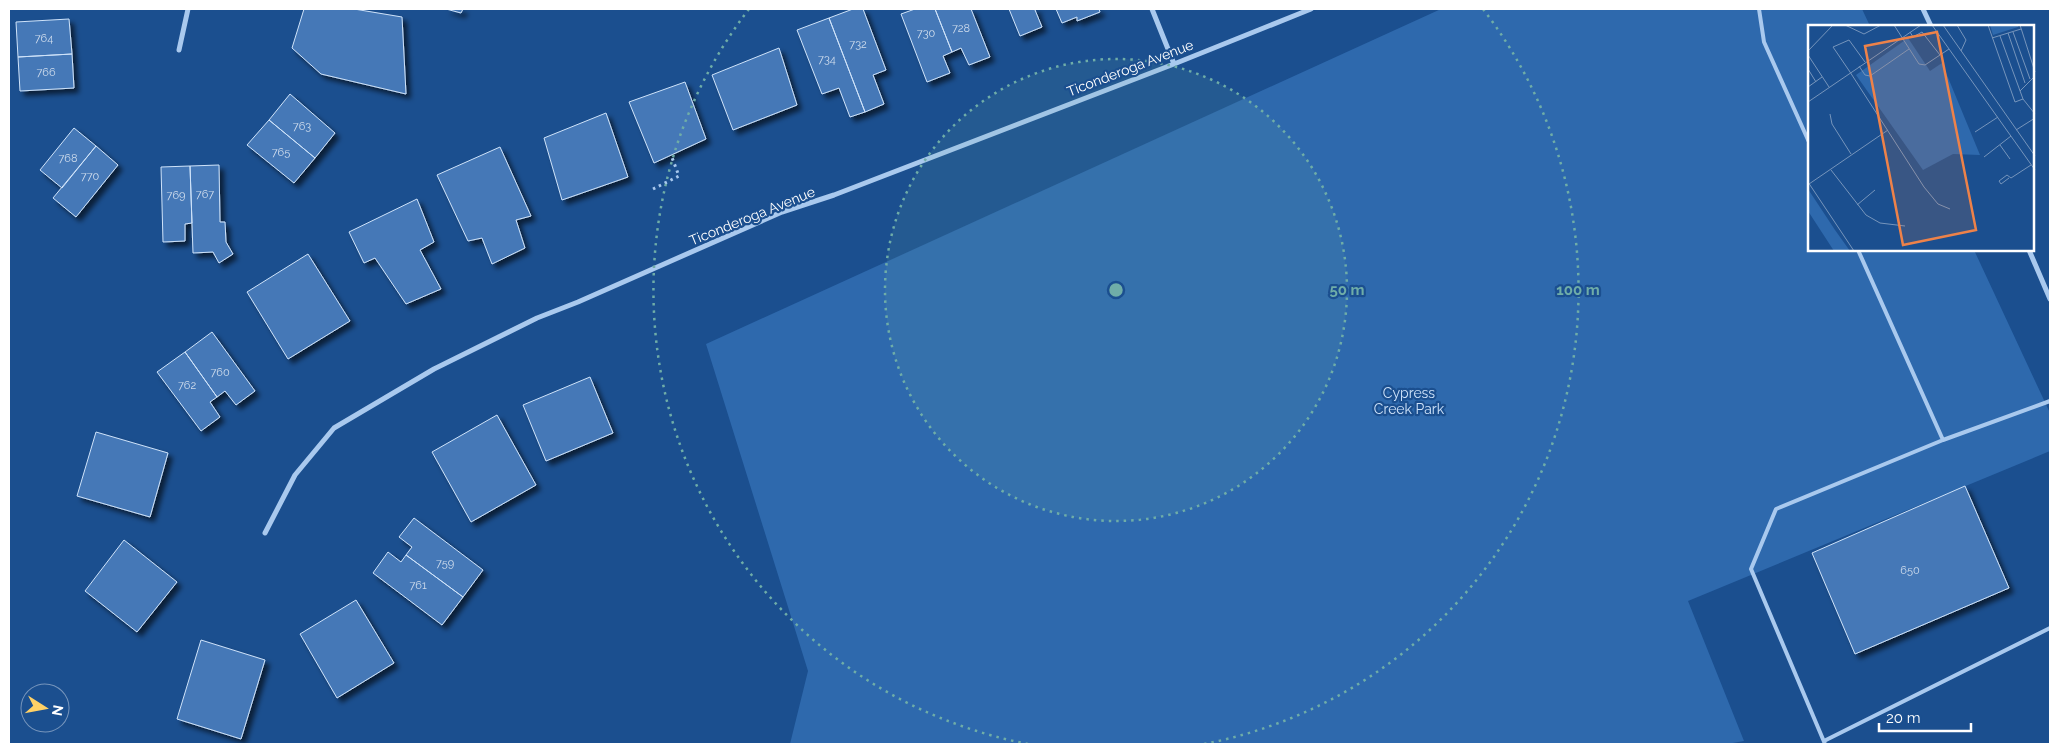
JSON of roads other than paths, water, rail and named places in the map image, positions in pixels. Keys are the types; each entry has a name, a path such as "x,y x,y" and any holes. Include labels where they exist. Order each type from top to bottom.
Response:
{"street":[{"path":"179,50 188,9"},
{"path":"1152,9 1174,64"},
{"name":"Ticonderoga Avenue","path":"264,533 295,475 334,428 434,369 537,318 578,302 782,212 834,195 1311,9"},
{"path":"1923,9 1931,25"},
{"path":"2029,251 2050,299"}],"lane":[{"path":"1759,9 1764,42 1808,140"},
{"path":"1858,251 1943,440"},
{"path":"2050,402 1943,440 1776,509 1751,569 1824,742 2050,628"}],"park label":[{"name":"Cypress Creek Park","path":"1409,402"}]}
